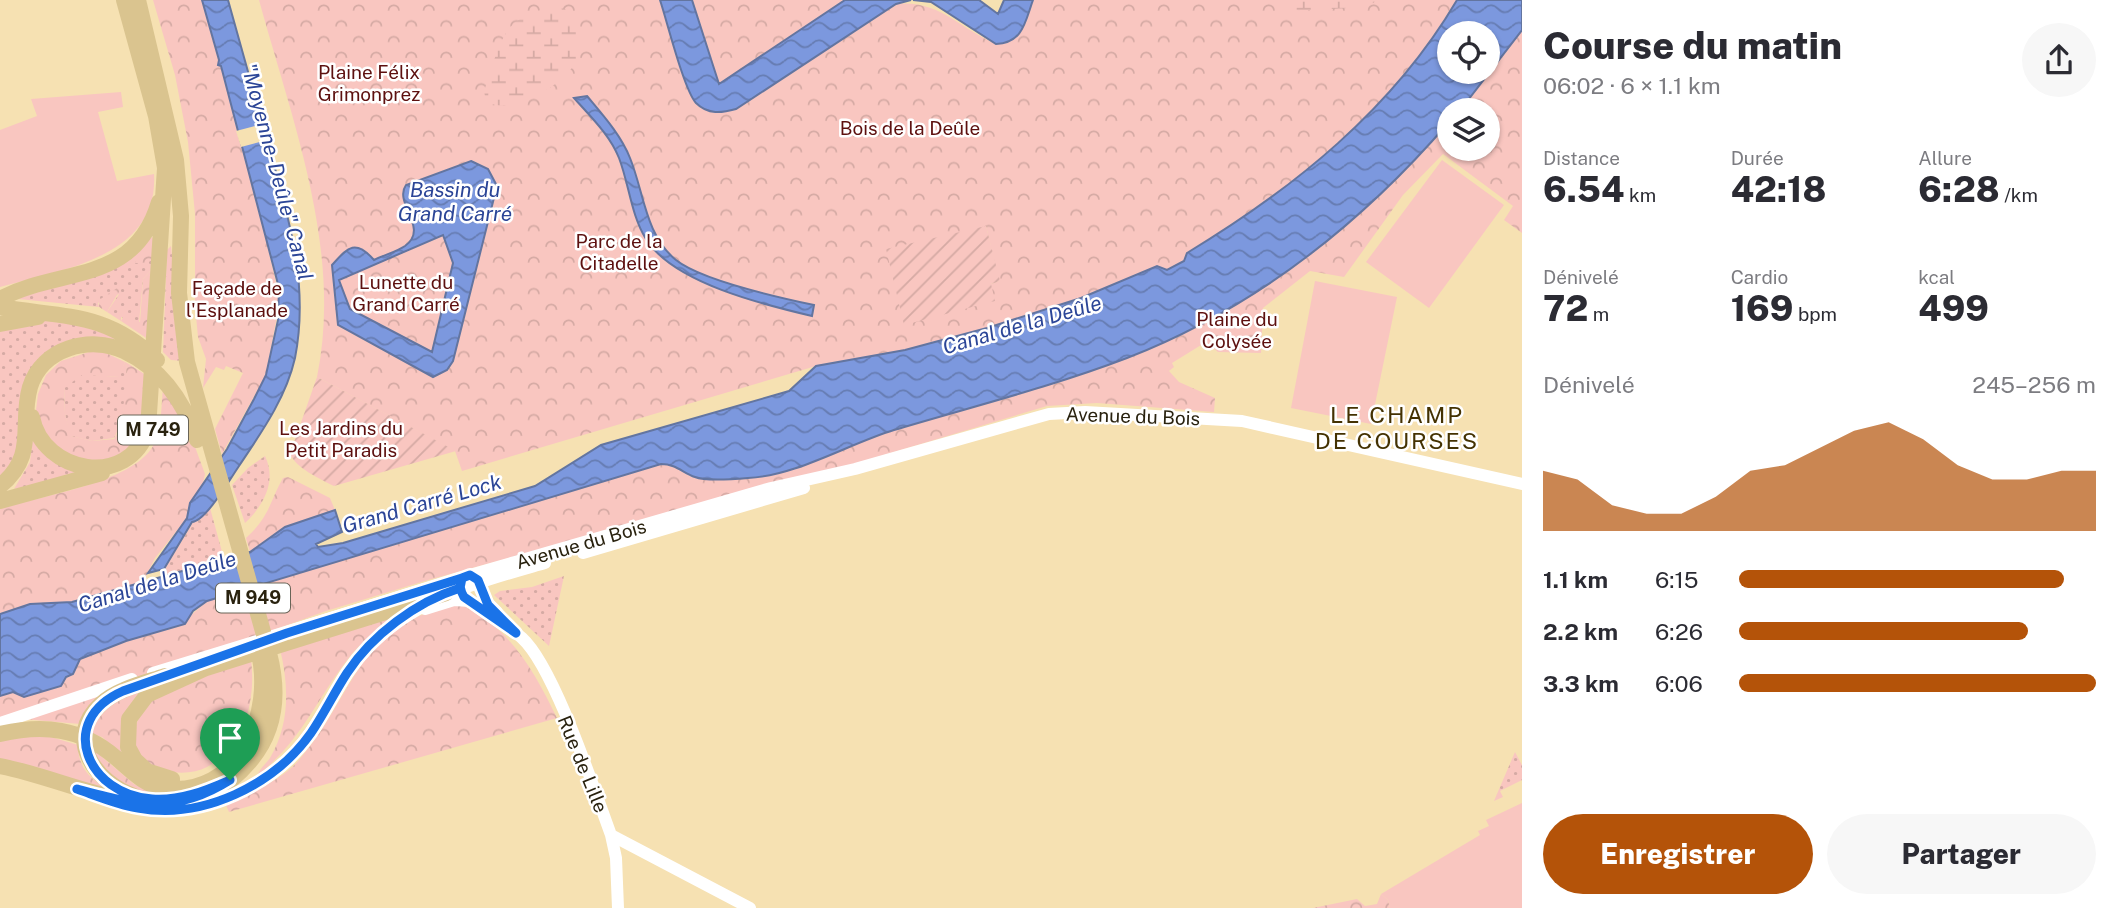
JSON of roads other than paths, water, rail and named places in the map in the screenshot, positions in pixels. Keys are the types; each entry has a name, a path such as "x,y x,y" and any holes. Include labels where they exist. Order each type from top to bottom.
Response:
{"main road":[{"path":"48,362 36,387 32,409 34,425 46,446 65,461 89,468 116,465 134,453 146,436 149,422 155,279 165,191 164,161 156,116 124,0"},
{"path":"138,0 170,132 180,199 182,335 210,449"},
{"name":"M 749","path":"0,501 126,464 138,456 149,439 155,418 163,262 172,193 170,132"},
{"path":"0,299 102,268 133,248 148,229 158,207 164,161"},
{"name":"M 949","path":"0,307 82,317 106,325 169,373 193,407 210,449 274,646 276,692 269,726 254,756 230,780 193,799 163,804 127,802 0,766"},
{"name":"M 949","path":"0,324 54,313"},
{"path":"0,486 13,473 24,452 30,387 37,373 48,362 69,348 90,344 109,345 144,356 175,393 192,424 274,646 261,712 249,740 234,760 199,784 164,788 142,781 107,751 74,733 40,727 0,734"},
{"path":"234,760 193,778 160,777 140,766 131,754 126,734 130,719 141,701 159,688 274,646 463,583"},
{"path":"230,780 186,797 141,798 107,782 92,767 86,752 85,732 93,713 106,700 123,691 274,646"}],"street":[{"name":"Avenue du Bois","path":"274,646 412,593 463,583 771,488 877,463 1049,414 1085,412 1228,419 1522,484"},
{"path":"77,789 137,808 162,810 205,805 260,781 303,743 363,653 405,617 463,583"},
{"name":"Rue de Lille","path":"463,583 470,601 516,633"},
{"name":"Rue de Lille","path":"463,583 535,652 546,671 611,835 616,858 618,908"},
{"path":"405,617 454,600 470,601"},
{"path":"0,723 232,647 274,646"},
{"path":"611,835 751,908"}],"water":[{"path":"202,0 228,0 291,230 299,280 299,332 286,387 264,428 204,515 192,522 164,569 148,573 187,518 190,503 227,449 254,399 266,375 278,320 279,288"},
{"path":"660,0 692,0 719,84 845,0 911,0 896,4 736,109 720,112 705,110 691,96"},
{"path":"913,0 979,0 998,14 1004,0 1033,0 1022,30 1012,40 996,44 931,2"},
{"path":"1457,0 1522,0 1522,30 1500,59 1500,21 1443,21"},
{"name":"Canal de la Deûle","path":"1437,31 1437,84 1480,84 1470,98 1437,98 1437,135 1342,229 1261,289 1173,338 1098,368 876,436 785,472 748,478 706,479 695,477 671,465 661,464 207,601 193,611 185,624 126,641 80,659 73,674 66,677 61,686 24,697 13,692 0,696 0,614 30,604 72,602 250,552 285,527 335,510 342,532 316,544 318,547 343,543 535,486 601,445 789,391 816,366 905,350 987,328 1081,298 1157,266 1167,270 1184,261 1187,253 1265,202 1302,174 1338,143 1403,77"},
{"path":"587,96 622,141 635,171 652,226 666,250 676,260 722,281 814,305 812,316 722,290 677,268 659,254 641,230 615,150 599,126 574,98"},
{"name":"Bassin du Grand Carré","path":"471,161 488,169 497,186 453,361 447,370 433,377 338,325 332,265 351,248 361,249 374,260 405,246 412,239 413,224 403,192 406,185","holes":["443,235 453,263 432,352 350,309 339,280"]}],"district":[{"name":"LE CHAMP DE COURSES","path":"1397,428"}],"park label":[{"name":"Plaine Félix Grimonprez","path":"369,83"},
{"name":"Bois de la Deûle","path":"910,128"},
{"name":"Parc de la Citadelle","path":"619,252"},
{"name":"Lunette du Grand Carré","path":"406,293"},
{"name":"Façade de l'Esplanade","path":"237,299"},
{"name":"Plaine du Colysée","path":"1237,330"},
{"name":"Les Jardins du Petit Paradis","path":"341,439"}],"water label":[{"name":"\"Moyenne-Deûle\" Canal","path":"277,172"},
{"name":"Grand Carré Lock","path":"422,504"}]}
